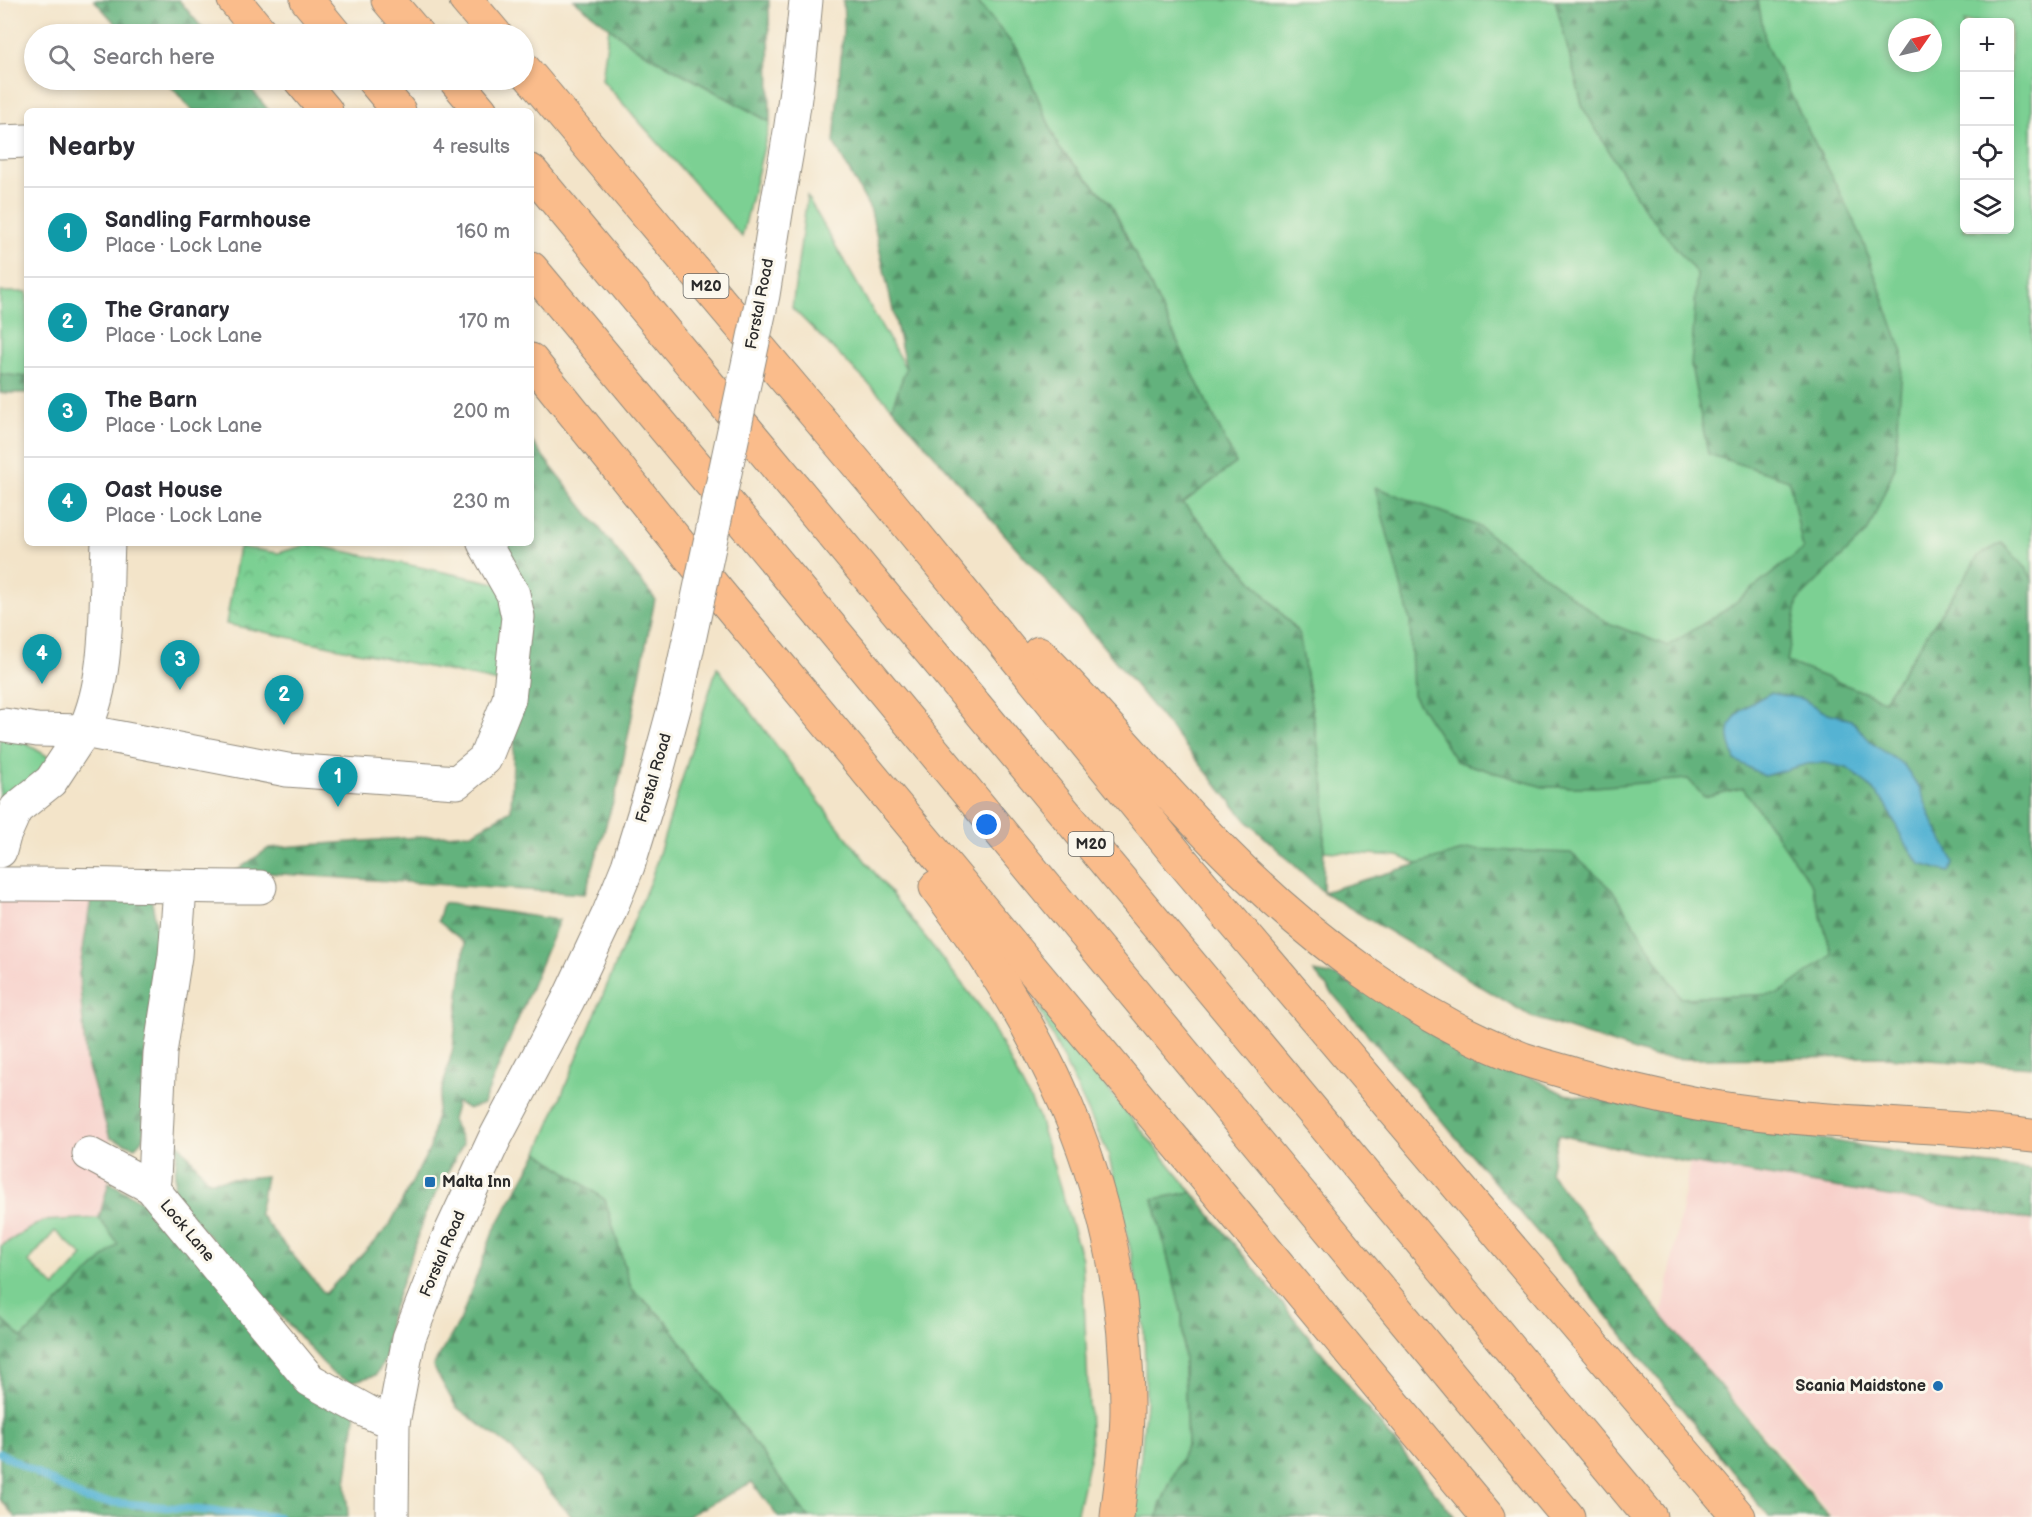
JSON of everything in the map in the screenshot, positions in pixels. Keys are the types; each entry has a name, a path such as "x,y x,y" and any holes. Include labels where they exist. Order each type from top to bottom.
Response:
{"highway":[{"path":"234,0 254,24"},
{"path":"307,0 327,24"},
{"path":"388,0 408,24"},
{"path":"466,0 486,24"},
{"name":"M20","path":"534,81 890,503 1182,861 1739,1517"},
{"path":"308,90 323,108"},
{"path":"381,90 396,108"},
{"path":"463,90 478,108"},
{"name":"M20","path":"534,175 1650,1517"},
{"path":"534,272 1568,1517"},
{"path":"534,364 718,592 1488,1517"},
{"name":"M20","path":"890,503 1077,692 1235,862 1270,895 1356,966 1435,1017 1524,1059 1596,1081 1700,1105 1816,1120 2032,1136"},
{"path":"718,592 854,782 970,933 1036,1040 1067,1104 1102,1205 1115,1257 1122,1312 1127,1410 1117,1517"}],"street":[{"name":"Forstal Road","path":"392,1517 393,1423 409,1338 446,1243 494,1140 568,1000 608,915 628,866 656,775 676,701 763,296 801,64 806,0"},
{"path":"0,142 24,141"},
{"path":"0,851 16,809 51,781 84,731 93,713 102,668 108,546"},
{"path":"4,725 37,730 84,731 287,770 456,782 485,759 509,699 518,617 513,594 486,546"},
{"path":"0,884 83,884 180,888 260,887"},
{"name":"Lock Lane","path":"180,888 175,956 160,1053 154,1180 151,1187 310,1380 393,1423"},
{"path":"89,1154 151,1187"}],"shaded area":[{"path":"92,893 86,1061 110,1138 109,1182 99,1218 42,1221 0,1246 0,895"},
{"path":"1690,1163 2032,1220 2032,1517 1832,1517 1799,1475 1662,1316"}],"green space":[{"path":"94,0 179,0 199,24 116,24"},
{"path":"574,0 769,0 770,122 636,48"},
{"path":"843,0 976,0 1018,51 1059,148 1111,204 1236,463 1183,503 1299,633 1325,788 1323,892 1246,820 1103,646 892,407 906,369 871,211 834,143 844,18"},
{"path":"976,0 2032,0 2032,1008 1646,1021 1455,879 1398,856 1324,851 1325,788 1299,633 1183,503 1236,463 1111,204 1059,148 1018,51"},
{"path":"1555,0 1758,0 1766,45 1859,231 1903,353 1895,467 1868,531 1798,600 1787,662 1884,700 1979,555 2002,543 2027,569 2032,580 2032,1067 1884,1057 1688,1059 1653,1057 1532,1017 1323,892 1469,849 1571,853 1612,889 1681,998 1778,994 1832,955 1812,885 1743,788 1704,797 1688,779 1595,787 1543,787 1456,761 1413,695 1410,620 1375,487 1478,526 1606,622 1668,646 1727,609 1803,549 1789,480 1708,454 1691,366 1697,274 1643,207 1583,108"},
{"path":"609,27 636,48 770,122 742,237 602,80"},
{"path":"174,90 252,90 267,108 190,108"},
{"path":"807,196 906,369 892,407 792,308"},
{"path":"0,292 24,292 24,383 0,384"},
{"path":"0,374 24,377 24,393 0,393"},
{"path":"534,445 655,599 619,782 585,894 236,871 269,848 472,833 511,810 516,691 501,546 534,546"},
{"path":"303,546 320,546 500,584 513,617 499,682 226,624 239,547 278,553"},
{"path":"717,667 830,816 985,1013 1038,1115 1082,1259 1091,1450 1076,1517 808,1517 666,1321 631,1288 605,1200 538,1152 651,879"},
{"path":"0,728 52,759 0,809"},
{"path":"92,893 151,897 159,939 144,1065 144,1138 135,1147 110,1138 86,1061 79,974"},
{"path":"443,903 559,920 483,1104 468,1109 457,1102 452,1120 463,1144 427,1210 390,1317 385,1360 376,1375 351,1382 332,1373 173,1196 178,1143 209,1181 266,1176 259,1214 325,1294 389,1226 430,1148 438,1105 453,1048 465,943 438,921"},
{"path":"1314,972 1336,976 1564,1094 1932,1158 2032,1170 2032,1220 1690,1163 1558,1135 1550,1173 1627,1274 1829,1517 1769,1517 1581,1283"},
{"path":"1035,1000 1192,1192 1153,1199 1182,1314 1187,1445 1160,1506 1158,1517 1132,1517 1139,1476 1146,1402 1144,1327 1133,1261 1108,1153"},
{"path":"538,1152 605,1200 631,1288 666,1321 808,1517 778,1517 752,1482 686,1517 572,1517 509,1446 456,1407 433,1366 460,1321 493,1232"},
{"path":"109,1182 159,1212 356,1412 346,1484 348,1517 15,1517 0,1499 0,1318 22,1338 118,1244 99,1218"},
{"path":"1192,1192 1455,1517 1158,1517 1160,1506 1187,1445 1182,1314 1153,1199"},
{"path":"99,1218 119,1244 22,1338 0,1318 1,1246 42,1221","holes":["55,1231 83,1256 55,1287 28,1262"]}],"water":[{"path":"1770,693 1803,699 1822,711 1851,720 1873,744 1904,765 1920,789 1933,822 1954,862 1949,872 1920,864 1903,840 1886,804 1865,782 1847,768 1825,763 1807,764 1764,776 1735,760 1729,738 1734,718 1745,708"}],"waterway":[{"path":"0,1453 86,1500 278,1517"}],"place":[{"name":"Oast House","path":"42,684"},
{"name":"The Barn","path":"180,690"},
{"name":"The Granary","path":"284,725"},
{"name":"Sandling Farmhouse","path":"338,807"},
{"name":"Malta Inn","path":"430,1182"},
{"name":"Scania Maidstone","path":"1938,1386"}]}
